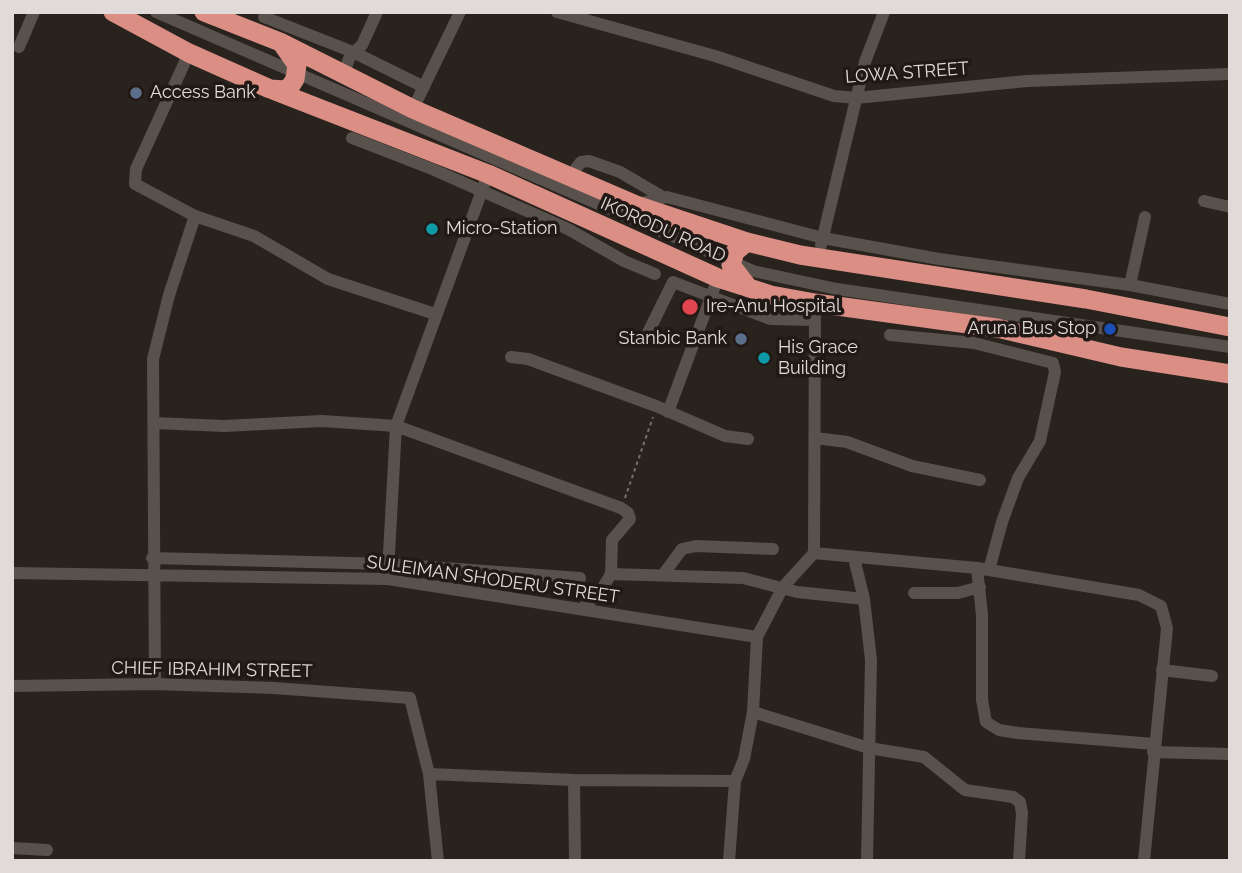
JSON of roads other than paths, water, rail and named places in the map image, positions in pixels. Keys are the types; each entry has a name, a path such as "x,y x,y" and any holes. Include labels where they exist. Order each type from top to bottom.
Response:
{"highway":[{"name":"IKORODU ROAD","path":"113,12 189,52 485,183 718,278 814,312 997,328 1121,357 1230,374"},
{"name":"IKORODU ROAD","path":"216,14 280,42 414,109 636,205 747,242 818,258 1086,299 1230,327"},
{"path":"270,89 290,87 297,75 297,65 280,42"},
{"path":"747,242 735,252 731,262 732,271 748,288"}],"street":[{"path":"19,47 34,12"},
{"path":"156,12 731,262 781,278 837,289 1230,347"},
{"path":"344,73 354,52 362,45 377,12"},
{"path":"414,109 460,12"},
{"name":"LOWA STREET","path":"557,12 715,57 834,96 856,98 1027,81 1230,74"},
{"path":"818,258 865,62 884,12"},
{"path":"264,17 354,52 424,87"},
{"path":"189,52 134,178 135,184 195,216 254,236 328,279 435,314"},
{"path":"352,138 432,169 485,183 624,261 655,274"},
{"path":"570,176 581,162 589,161 620,172 661,196 823,238 939,259 1130,285 1230,304"},
{"path":"388,579 396,426 485,183"},
{"path":"636,205 661,196"},
{"path":"1204,201 1230,207"},
{"path":"155,684 152,575 153,359 169,295 195,216"},
{"path":"1130,285 1145,217"},
{"path":"662,409 718,278"},
{"path":"644,341 670,285 678,282 711,298 770,318 814,312 814,553 783,587 757,637 753,712 744,759 735,781 729,861"},
{"path":"890,335 974,343 1053,363 1055,372 1040,441 1018,478 983,569 980,587 981,679 986,723 999,730 1018,733 1230,754"},
{"path":"511,357 528,359 662,409 725,436 748,439"},
{"path":"154,424 224,426 322,421 396,426 621,508 628,513 630,519 612,540 611,574 602,589 582,609"},
{"path":"815,438 846,442 912,466 980,480"},
{"path":"663,576 682,549 696,546 773,549"},
{"path":"814,553 983,569 1139,595 1161,606 1167,628 1144,861"},
{"path":"152,558 389,564 580,578"},
{"path":"854,558 864,599 870,660 867,861"},
{"name":"SULEIMAN SHODERU STREET","path":"12,573 388,579 757,637"},
{"path":"611,574 743,578 864,599"},
{"path":"914,593 958,593 980,587"},
{"path":"1162,670 1212,676"},
{"name":"CHIEF IBRAHIM STREET","path":"12,686 155,684 274,688 410,698 429,774"},
{"path":"753,712 869,748 924,757 965,790 1013,797 1020,802 1022,813 1019,861"},
{"path":"438,861 429,774 574,780 735,781"},
{"path":"574,780 575,861"},
{"path":"12,848 47,850"}],"place":[{"name":"Access Bank","path":"136,93"},
{"name":"Micro-Station","path":"432,229"},
{"name":"Ire-Anu Hospital","path":"690,307"},
{"name":"Aruna Bus Stop","path":"1110,329"},
{"name":"Stanbic Bank","path":"741,339"},
{"name":"His Grace Building","path":"764,358"}]}
